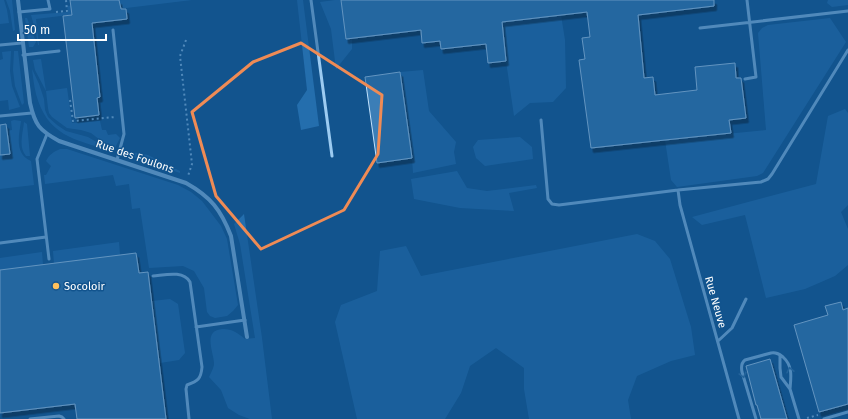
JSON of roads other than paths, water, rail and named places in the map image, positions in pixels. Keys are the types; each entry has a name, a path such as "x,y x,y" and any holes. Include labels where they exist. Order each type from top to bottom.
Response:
{"street":[{"name":"Rue des Foulons","path":"18,0 23,55 30,103 36,122 47,134 59,141 186,183 199,190 208,198 217,208 232,236 247,337"}],"lane":[{"path":"19,12 50,9 48,0"},
{"path":"311,0 332,156"},
{"path":"745,79 756,77 747,0"},
{"path":"700,28 848,11"},
{"path":"113,30 124,134 117,160"},
{"path":"0,46 22,43"},
{"path":"541,120 548,199 552,204 559,205 678,190 762,182 768,179 848,50"},
{"path":"23,55 59,51"},
{"path":"0,116 32,113"},
{"path":"47,134 37,159 49,259"},
{"name":"Rue Neuve","path":"678,190 680,205 740,419"},
{"path":"0,243 46,237"},
{"path":"153,276 178,274 188,279 190,282 202,367 201,375 198,380 187,385 186,389 189,419"},
{"path":"718,341 732,328 746,299"},
{"path":"196,327 245,320"},
{"path":"756,419 742,372 742,365 745,360 774,352 780,355 789,364 792,374 790,388"},
{"path":"780,355 781,377 790,388 800,419"},
{"path":"824,419 848,412"},
{"path":"30,419 59,416 64,419"}],"place":[{"name":"Socoloir","path":"56,286"}]}
